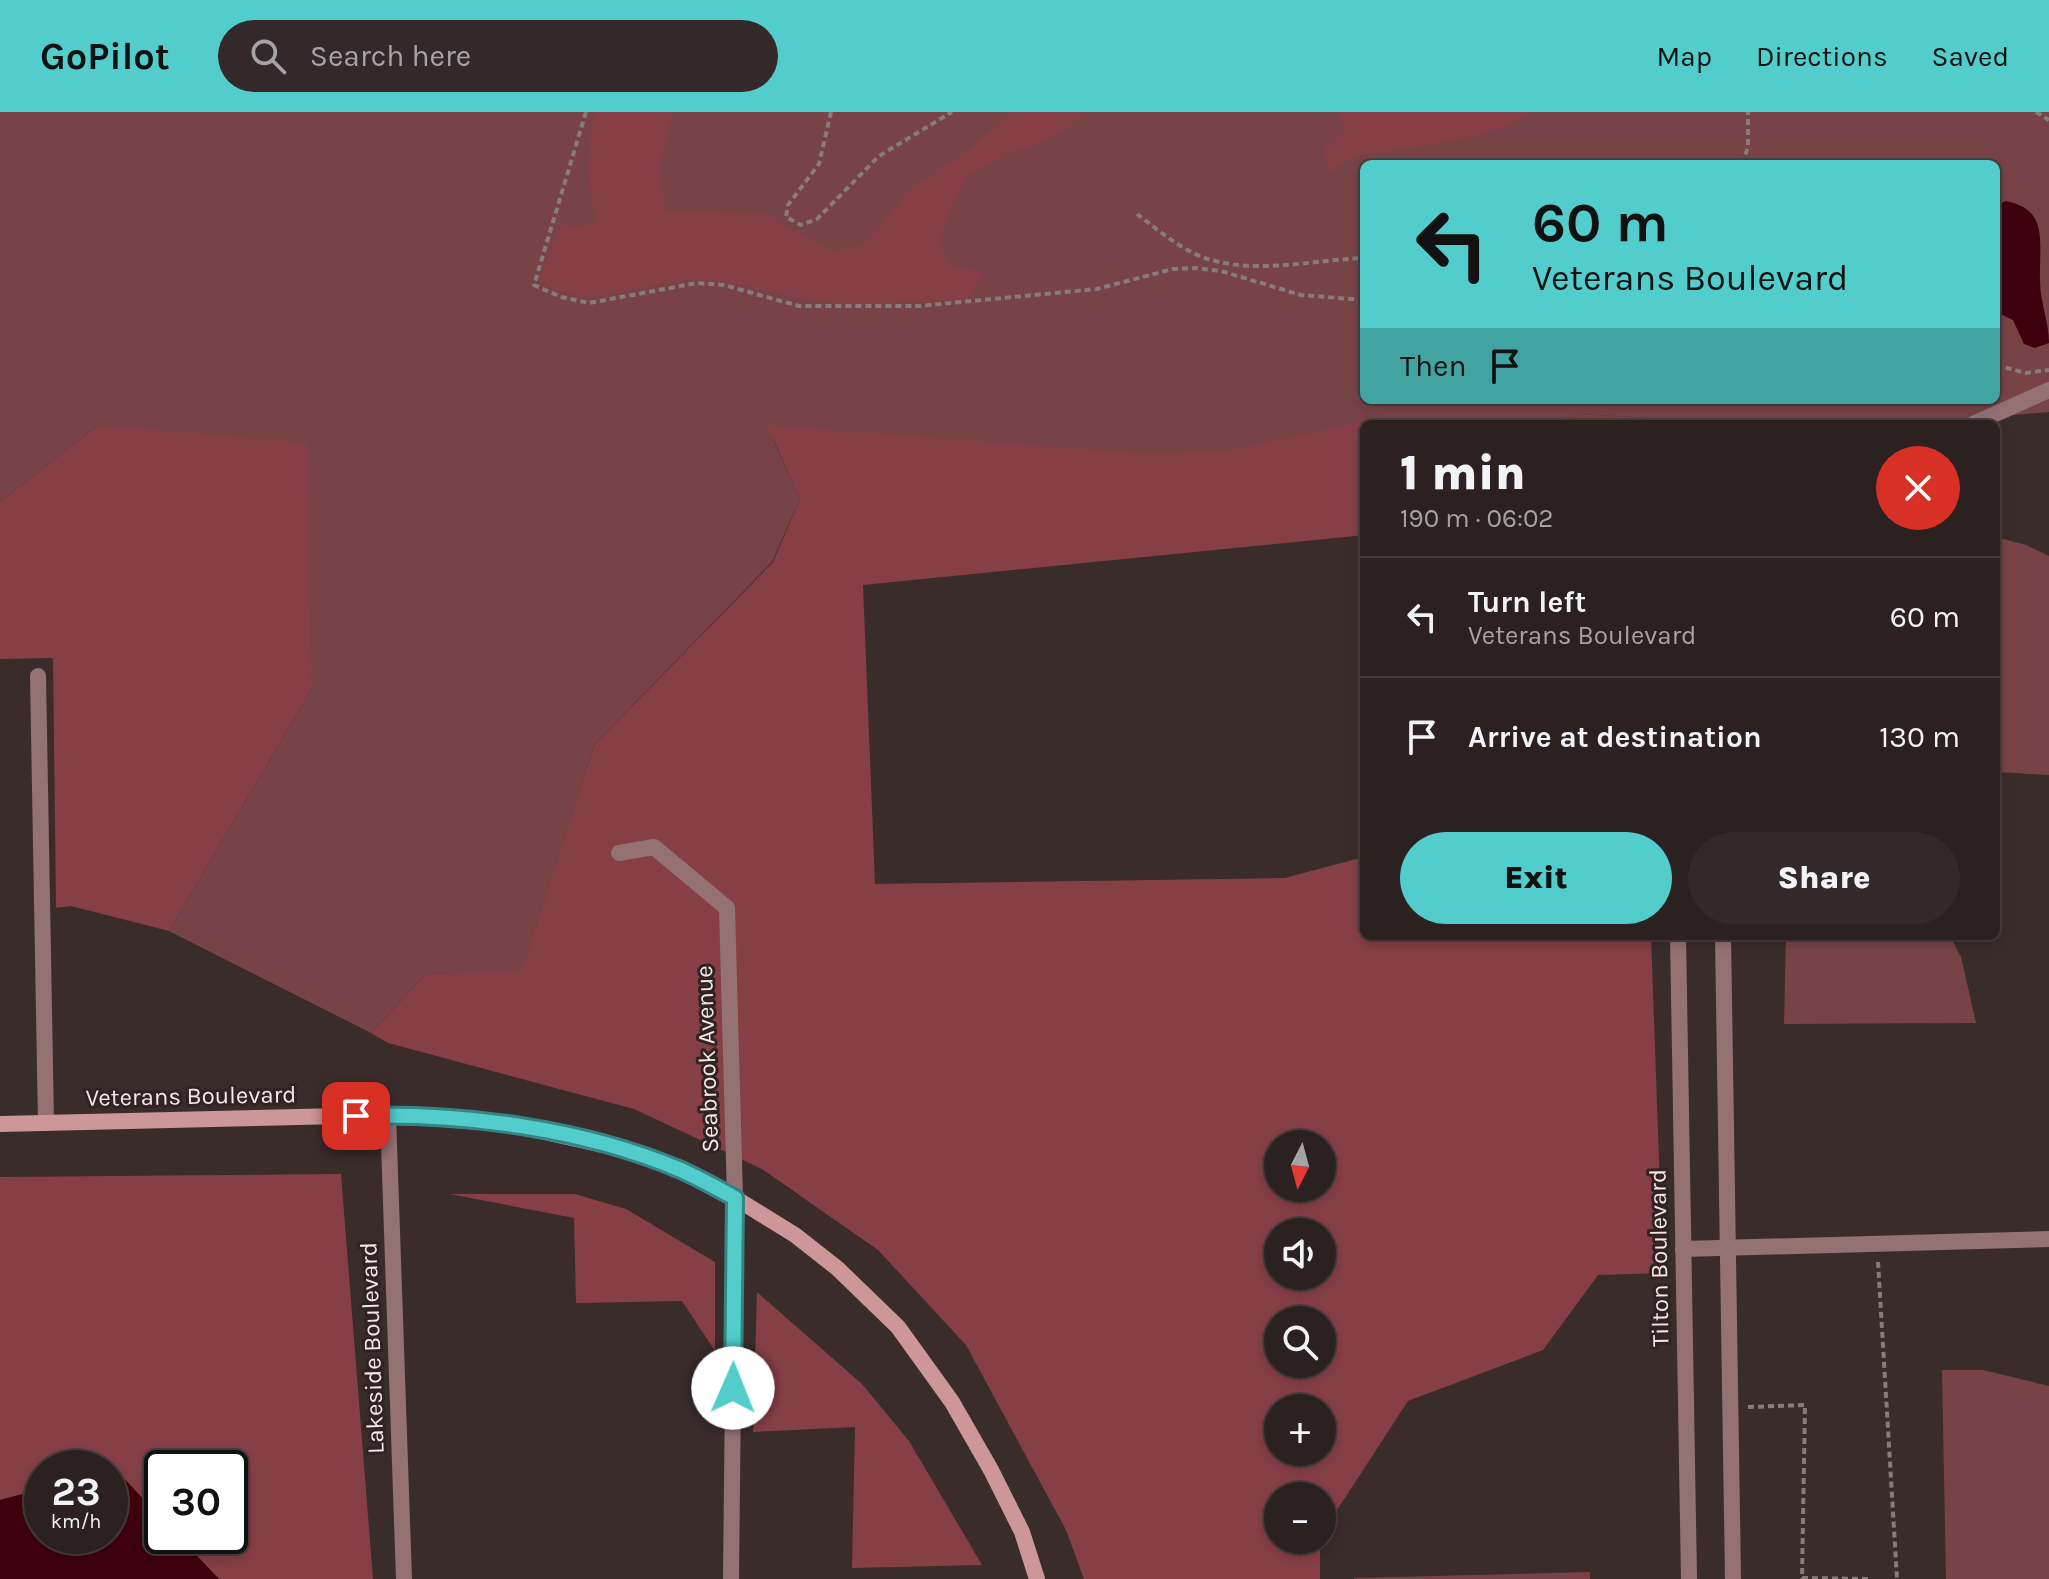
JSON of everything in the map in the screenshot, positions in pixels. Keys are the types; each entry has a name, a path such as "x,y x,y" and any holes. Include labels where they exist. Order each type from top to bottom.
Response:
{"main road":[{"name":"Veterans Boulevard","path":"0,1124 388,1115 509,1124 621,1149 681,1170 735,1198 795,1235 837,1268 898,1327 952,1402 991,1470 1022,1532 1037,1579"}],"street":[{"path":"1982,420 2049,390"},
{"path":"38,676 46,1123"},
{"name":"Seabrook Avenue","path":"619,853 654,847 727,908 735,1198 731,1579"},
{"name":"Tilton Boulevard","path":"1678,940 1689,1579"},
{"path":"1723,940 1733,1579"},
{"name":"Lakeside Boulevard","path":"388,1115 404,1579"},
{"path":"1683,1249 2049,1239"}],"path":[{"path":"586,112 534,285 561,297 589,303 697,283 724,285 799,306 919,306 1097,289 1173,269 1196,268 1221,271 1301,295 1360,300"},
{"path":"831,112 819,164 788,205 786,217 801,225 817,219 879,156 952,112"},
{"path":"1743,160 1748,147 1748,112"},
{"path":"2036,112 2049,120"},
{"path":"1137,214 1169,239 1203,257 1231,264 1262,266 1360,258"},
{"path":"2000,366 2026,373 2049,370"},
{"path":"1877,1243 1897,1579"},
{"path":"1730,1408 1805,1405 1802,1578 1872,1579"}],"shaded area":[{"path":"0,112 2049,112 2049,412 1956,420 1681,420 1581,414 1561,420 1360,420 1360,425 1199,462 773,439 800,499 772,562 595,744 521,972 426,974 371,1033 169,931 311,690 98,425 0,502"},
{"path":"595,112 674,112 659,167 665,211 767,214 833,251 864,245 911,188 961,156 1012,112 1086,112 1059,135 1006,153 968,176 940,240 950,266 985,272 969,299 862,303 827,302 733,283 694,280 589,296 556,289 539,280 560,225 581,227 598,222 591,196 589,168"},
{"path":"1337,112 1534,112 1505,128 1437,144 1352,157 1331,173 1323,150 1346,130"},
{"path":"2006,201 2020,205 2035,219 2039,229 2040,289 2049,343 2035,348 2024,344 2013,320 2000,314 2000,203"},
{"path":"1581,414 1665,420 1561,420"},
{"path":"1360,423 1360,535 863,585 875,884 1285,878 1360,858 1360,940 1651,940 1663,1273 1598,1275 1543,1350 1408,1401 1336,1512 1336,1482 1264,1482 1264,1554 1320,1554 1320,1579 1084,1579 1066,1530 966,1345 878,1250 762,1169 634,1109 388,1043 371,1033 426,974 521,971 595,744 773,562 800,499 767,425 1145,454 1219,452"},
{"path":"98,425 308,443 311,690 169,931 71,906 56,908 53,658 0,659 0,502"},
{"path":"2000,538 2026,545 2049,556 2049,775 2000,772"},
{"path":"1786,940 1952,940 1961,957 1976,1023 1784,1024"},
{"path":"341,1174 373,1579 219,1579 195,1554 248,1554 248,1450 144,1450 144,1500 128,1483 128,1450 24,1450 24,1494 0,1500 0,1177"},
{"path":"450,1194 575,1194 626,1209 715,1262 715,1351 682,1301 576,1303 574,1218"},
{"path":"757,1292 862,1384 909,1441 982,1565 852,1568 855,1427 753,1432"},
{"path":"1942,1370 1983,1370 2049,1386 2049,1579 1946,1579"},
{"path":"128,1483 144,1500 144,1554 195,1554 219,1579 0,1579 0,1500 24,1494 24,1554 128,1554"},
{"path":"1590,1572 1590,1579 1354,1579 1354,1578"}],"route":[{"path":"356,1116 388,1115 509,1124 621,1149 681,1170 735,1198 733,1388"}]}
